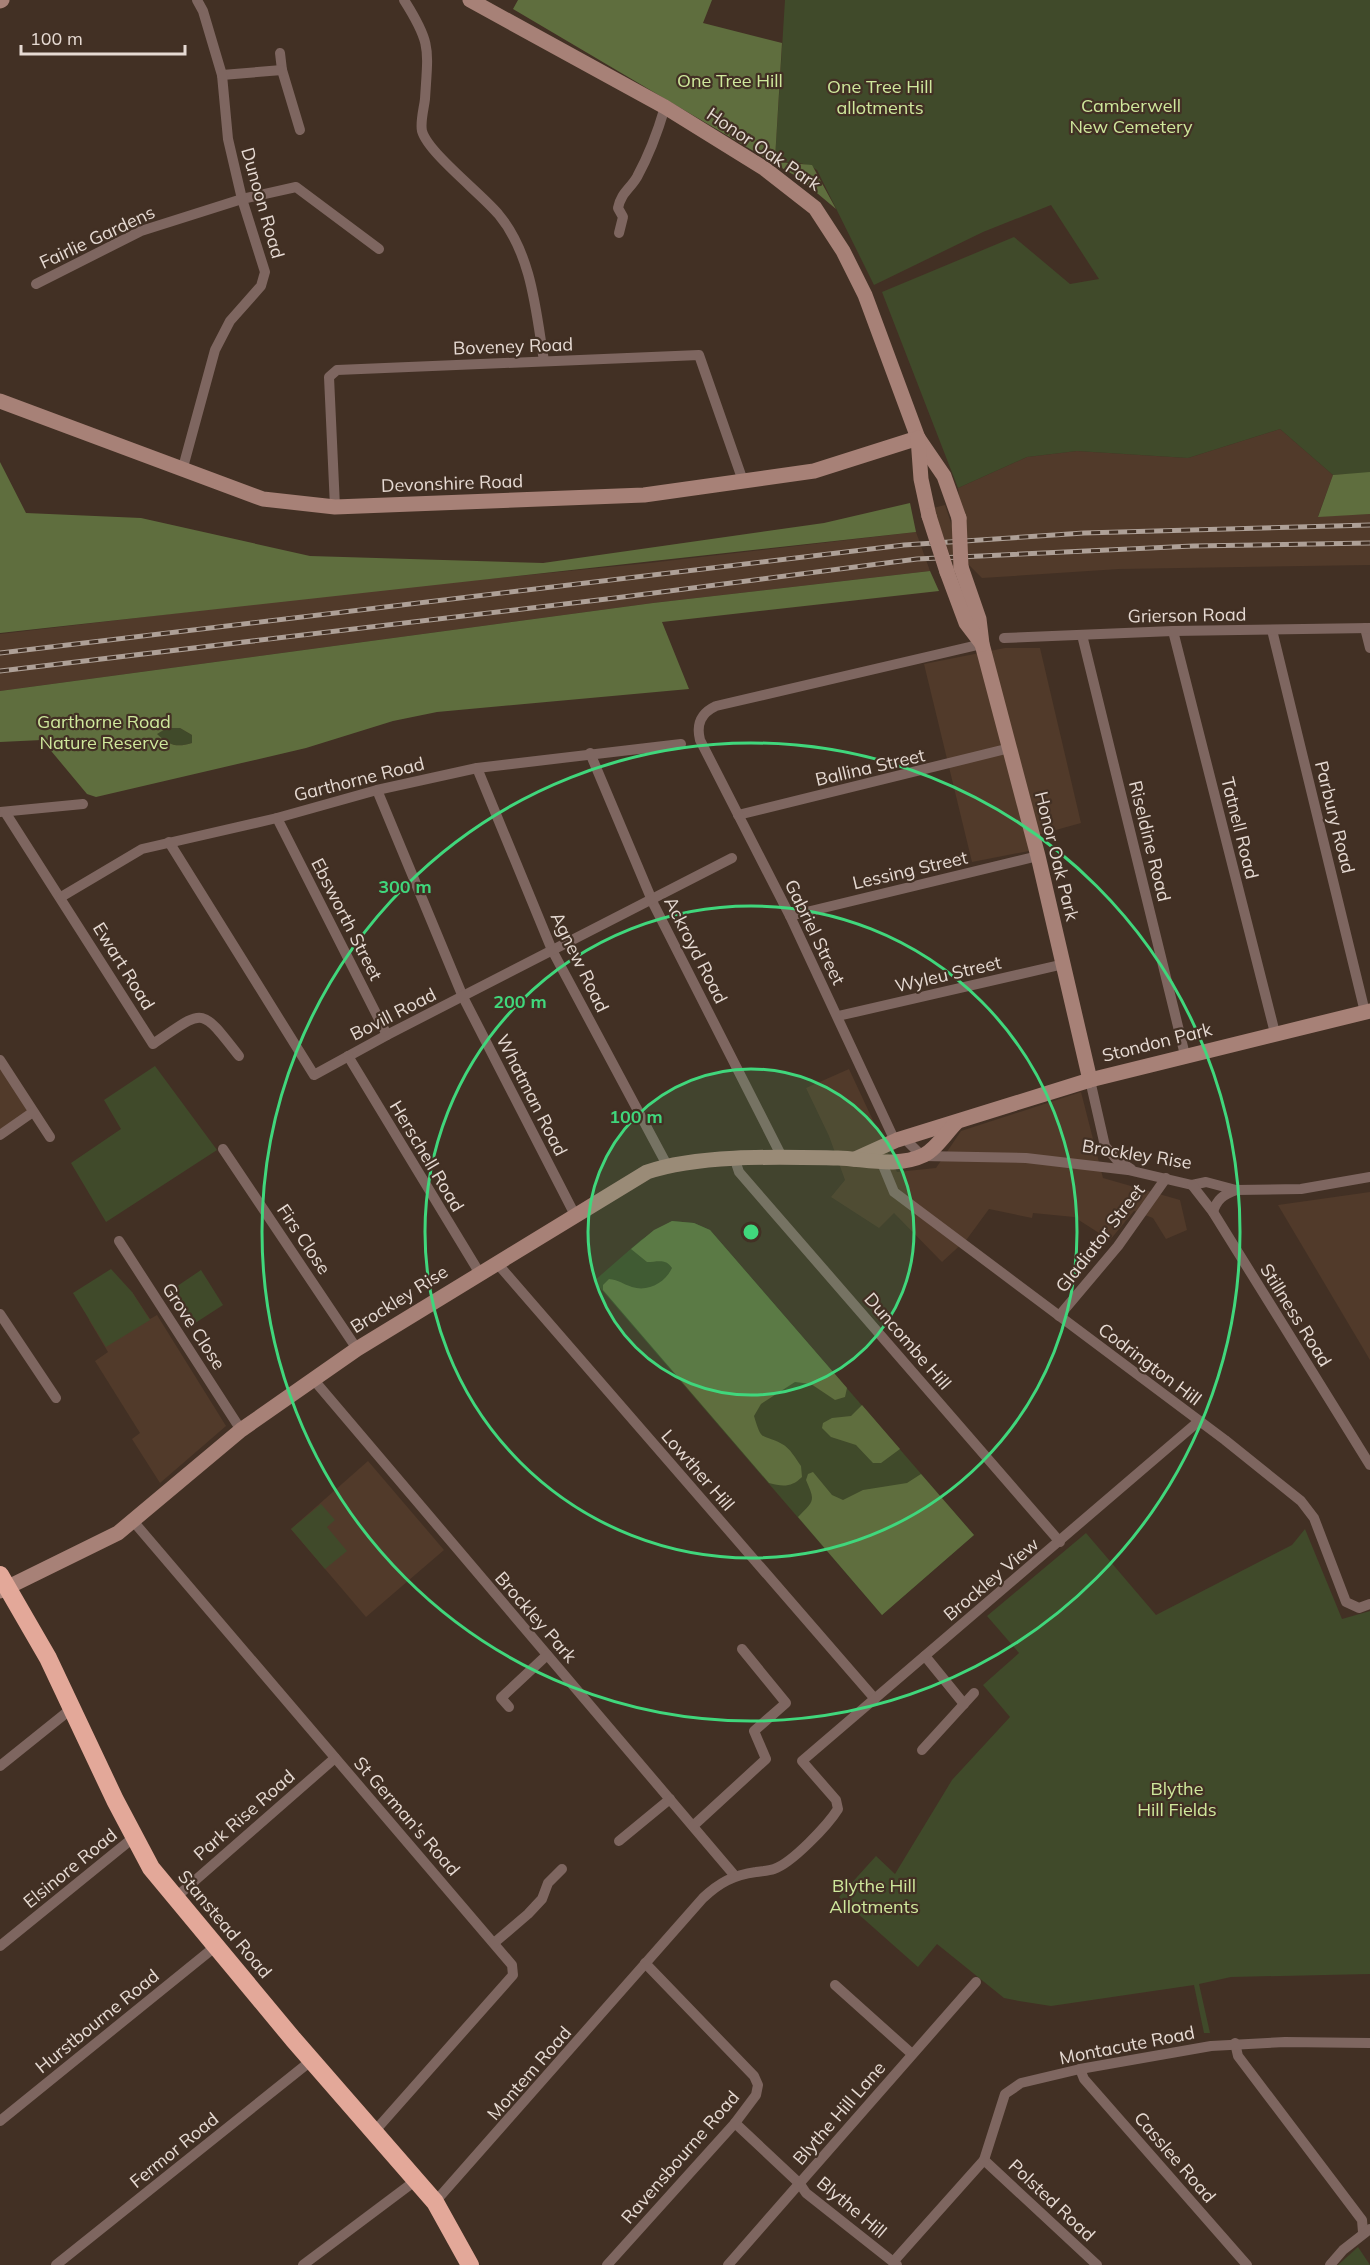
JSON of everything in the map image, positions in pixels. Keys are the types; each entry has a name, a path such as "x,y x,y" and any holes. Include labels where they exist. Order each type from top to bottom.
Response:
{"highway":[{"name":"Stanstead Road","path":"2,1584 36,1635 133,1838 151,1868 435,2202 470,2265"}],"main road":[{"name":"Honor Oak Park","path":"475,1 665,107 765,169 815,208 843,251 865,295 918,438 944,476 959,518 954,569"},
{"name":"Devonshire Road","path":"0,400 182,471 262,499 335,507 644,495 814,471 918,438"},
{"name":"Honor Oak Park","path":"918,438 921,479 929,516 979,619 982,644 1038,856 1090,1080"},
{"name":"Stondon Park","path":"855,1159 882,1163 922,1156 932,1138 956,1123 1090,1080 1367,1011"},
{"path":"855,1159 911,1136 932,1138"},
{"name":"Brockley Rise","path":"2,1584 102,1542 133,1521 241,1430 357,1349 478,1272 647,1172 667,1165 782,1157 855,1159"}],"street":[{"name":"Dunoon Road","path":"182,471 215,350 230,321 264,281 264,265 242,199 228,139 222,75 203,11 197,0"},
{"path":"404,0 423,28 428,47 422,131 434,149 500,216 520,248 532,291 544,362"},
{"path":"280,52 282,70 300,130"},
{"path":"222,75 282,70"},
{"path":"619,233 623,217 618,208 620,196 636,178 658,133 665,107"},
{"name":"Fairlie Gardens","path":"36,284 141,231 242,199 296,188 379,249"},
{"name":"Boveney Road","path":"335,507 329,377 337,370 699,355 743,481"},
{"path":"1367,628 1370,648"},
{"name":"Grierson Road","path":"1004,638 1173,631 1367,628"},
{"name":"Parbury Road","path":"1272,630 1367,1011"},
{"name":"Tatnell Road","path":"1173,631 1275,1033"},
{"name":"Riseldine Road","path":"1082,635 1185,1055"},
{"name":"Gabriel Street","path":"895,1141 790,916 698,732 701,718 716,706 982,644"},
{"name":"Garthorne Road","path":"61,897 118,861 142,849 278,818 377,790 477,768 681,744"},
{"name":"Ballina Street","path":"738,815 1010,748"},
{"name":"Ackroyd Road","path":"590,753 652,899 782,1157"},
{"name":"Agnew Road","path":"477,768 552,950 667,1165"},
{"name":"Whatman Road","path":"377,790 463,997 575,1215"},
{"path":"2,812 83,804"},
{"name":"Ewart Road","path":"2,812 61,897 153,1044 193,1018 202,1016 212,1021 239,1056"},
{"name":"Ebsworth Street","path":"278,818 387,1035"},
{"name":"Bovill Road","path":"170,842 314,1075 387,1035 732,858"},
{"name":"Lessing Street","path":"790,916 1038,856"},
{"name":"Wyleu Street","path":"838,1016 1064,964"},
{"name":"Herschell Road","path":"348,1056 478,1272"},
{"path":"0,1060 50,1137"},
{"path":"1090,1080 1105,1146 1117,1160 1139,1173"},
{"path":"0,1135 33,1113"},
{"path":"911,1136 909,1143 922,1156"},
{"path":"1085,1164 1100,1156 1105,1146"},
{"name":"Firs Close","path":"222,1149 357,1349"},
{"name":"Brockley Rise","path":"922,1156 1006,1156 1085,1164 1166,1178 1192,1185 1206,1182 1236,1190 1301,1189 1370,1177"},
{"name":"Duncombe Hill","path":"735,1160 739,1172 1060,1542"},
{"name":"Codrington Hill","path":"882,1163 894,1192 1199,1421 1308,1507 1346,1602 1359,1608 1370,1604"},
{"name":"Gladiator Street","path":"1059,1316 1118,1246 1166,1178"},
{"name":"Stillness Road","path":"1192,1185 1213,1212 1370,1465"},
{"path":"1213,1212 1222,1196 1236,1190"},
{"name":"Grove Close","path":"119,1241 241,1430"},
{"name":"Lowther Hill","path":"496,1262 875,1699"},
{"path":"0,1314 56,1398"},
{"name":"Brockley Park","path":"313,1379 735,1876"},
{"name":"Brockley View","path":"735,1876 774,1869 785,1863 831,1820 838,1809 836,1800 802,1761 1199,1421"},
{"name":"St German's Road","path":"133,1521 512,1965 513,1975 374,2132"},
{"path":"693,1826 766,1759 754,1731 786,1703 742,1649"},
{"path":"509,1707 501,1698 547,1655"},
{"path":"925,1656 964,1704"},
{"path":"922,1750 975,1693"},
{"path":"0,1767 71,1709"},
{"name":"Park Rise Road","path":"175,1898 336,1758"},
{"path":"620,1841 670,1799"},
{"name":"Elsinore Road","path":"0,1946 133,1838"},
{"path":"494,1943 542,1899 546,1885 562,1869"},
{"name":"Montem Road","path":"435,2202 499,2133 703,1898 718,1884 735,1876"},
{"name":"Hurstbourne Road","path":"0,2121 216,1946"},
{"name":"Ravensbourne Road","path":"607,2265 735,2123 756,2095 758,2085 754,2076 645,1964"},
{"name":"Blythe Hill Lane","path":"728,2265 976,1982"},
{"path":"835,1985 912,2054"},
{"path":"1235,2043 1238,2056 1362,2220 1367,2230 1330,2265"},
{"name":"Montacute Road","path":"895,2264 984,2160 1005,2094 1021,2083 1080,2069 1235,2043 1370,2043"},
{"name":"Fermor Road","path":"56,2265 312,2060"},
{"name":"Casslee Road","path":"1080,2069 1084,2079 1247,2265"},
{"name":"Blythe Hill","path":"735,2123 800,2184 806,2193 895,2264"},
{"name":"Polsted Road","path":"984,2160 1097,2265"},
{"path":"303,2265 415,2181"}],"shaded area":[{"path":"1280,429 1333,475 1318,516 1370,514 1370,565 1119,569 982,578 967,563 958,488 1027,457 1077,451 1188,458"},
{"path":"945,505 954,532 955,569 933,508"},
{"path":"916,532 930,571 653,603 0,691 0,634 355,592 649,563"},
{"path":"1005,648 1040,648 1081,823 1027,838 1029,851 972,862 924,664"},
{"path":"0,1060 33,1112 0,1135"},
{"path":"849,1069 897,1172 936,1168 961,1131 1081,1092 1103,1178 1180,1200 1187,1230 1166,1239 1153,1218 1134,1211 1110,1240 1074,1217 1033,1213 1032,1218 989,1209 967,1239 942,1262 894,1213 879,1228 831,1197 845,1180 829,1136 806,1088"},
{"path":"1370,1192 1370,1360 1278,1205"},
{"path":"132,1292 150,1319 157,1315 226,1426 160,1483 132,1439 140,1433 95,1361 108,1352 89,1320"},
{"path":"368,1461 444,1550 366,1617 291,1529"}],"green space":[{"name":"One Tree Hill","path":"518,0 712,0 703,23 782,43 775,159 778,162 812,165 836,209 799,178 513,9"},
{"path":"785,0 1370,0 1370,473 1333,475 1280,429 1188,458 1077,451 1027,457 958,488 882,292 1014,237 1070,284 1099,279 1051,205 983,232 874,285 817,170 805,164 775,159"},
{"path":"0,462 26,513 141,518 310,556 543,563 824,523 910,503 916,532 0,633"},
{"path":"1370,472 1370,514 1318,517 1333,475"},
{"name":"Garthorne Road Nature Reserve","path":"930,571 939,591 662,622 689,689 437,712 393,721 306,748 96,797 87,794 42,740 0,742 0,691 653,603","holes":["167,728 180,728 192,735 192,743 173,744 157,734"]},
{"path":"167,728 180,728 192,735 192,743 173,744 156,734"},
{"path":"155,1066 217,1150 106,1222 71,1163 121,1129 104,1100"},
{"path":"672,1221 694,1223 710,1230 974,1535 882,1615 594,1281 641,1240"},
{"path":"672,1221 694,1223 710,1230 847,1388 845,1397 835,1400 811,1384 795,1382 761,1404 754,1416 761,1434 785,1446 801,1466 802,1477 795,1483 783,1485 769,1483 603,1290 603,1285 609,1279 632,1287 644,1288 655,1285 665,1278 672,1268 670,1265 661,1261 647,1262 631,1249 654,1230"},
{"path":"111,1269 132,1292 150,1320 106,1347 73,1293"},
{"path":"201,1270 223,1305 189,1327 167,1293"},
{"path":"862,1405 900,1449 881,1463 873,1463 856,1445 831,1437 822,1428 823,1423 832,1418 851,1416"},
{"path":"813,1472 832,1495 843,1500 863,1490 907,1483 921,1474 974,1535 882,1615 798,1517 812,1500 806,1480 808,1474"},
{"path":"321,1504 335,1520 327,1527 347,1551 325,1569 291,1529"},
{"name":"Blythe Hill Fields","path":"1305,1529 1342,1619 1370,1611 1370,1974 1231,1977 1199,1984 1210,2033 1204,2033 1194,1985 1051,2006 1004,1998 937,1944 918,1967 839,1897 876,1856 895,1874 952,1780 1010,1717 983,1685 1019,1653 987,1616 1086,1533 1156,1615 1292,1545"},
{"path":"1358,2247 1370,2265 1338,2265"}],"railway":[{"path":"0,653 904,545 1084,533 1370,525"},
{"path":"0,671 615,598 917,559 1193,546 1370,543"}],"park label":[{"name":"One Tree Hill allotments","path":"880,96"},
{"name":"Camberwell New Cemetery","path":"1131,115"},
{"name":"Blythe Hill Allotments","path":"874,1895"}]}
